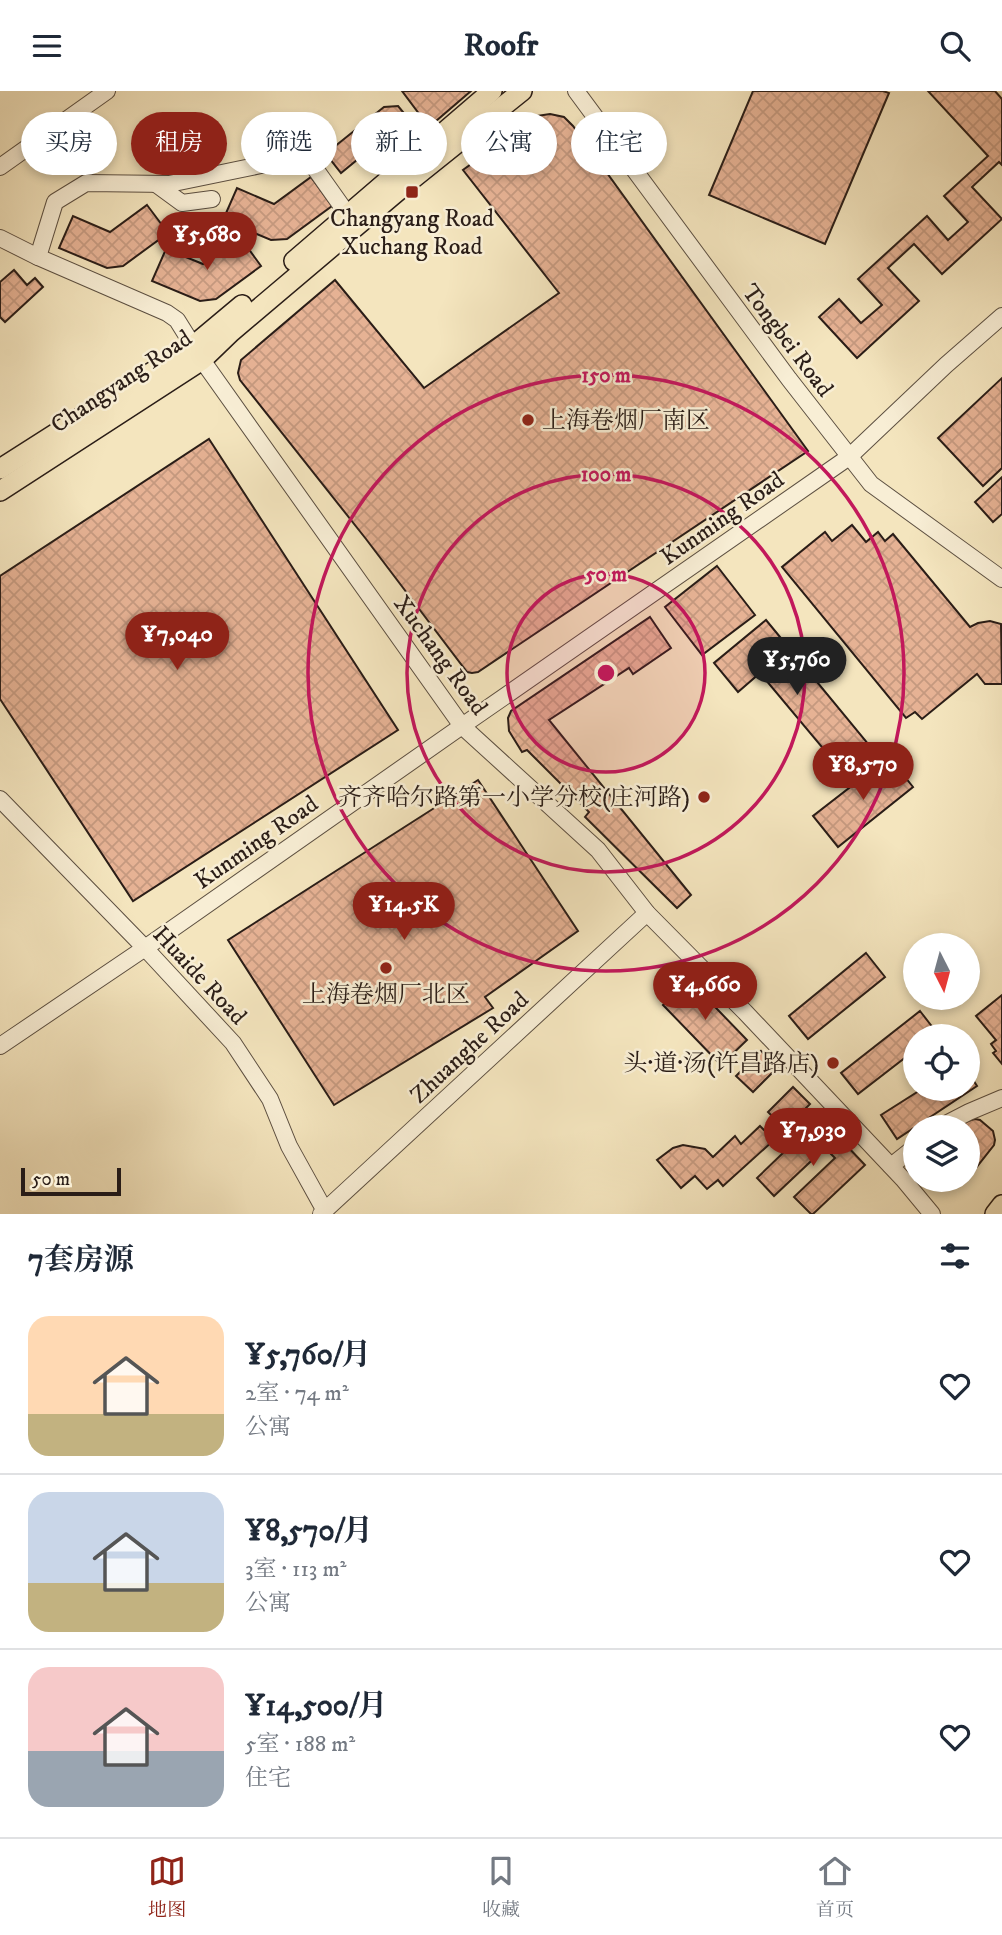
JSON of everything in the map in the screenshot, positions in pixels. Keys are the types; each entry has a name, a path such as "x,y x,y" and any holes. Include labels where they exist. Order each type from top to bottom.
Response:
{"main road":[{"name":"Changyang Road","path":"0,491 197,353 348,215 492,91"},
{"name":"Changyang Road","path":"0,468 231,332 406,184 522,91"},
{"path":"995,1214 1002,1205"}],"street":[{"path":"0,167 107,91"},
{"name":"Tongbei Road","path":"576,91 656,201 872,484 1002,579"},
{"path":"37,257 55,202 86,183 169,184 261,165 309,160 348,215"},
{"path":"156,184 182,203 212,199"},
{"name":"Xuchang Road","path":"0,239 167,313 177,320 197,353 462,726 598,851 647,913 891,1166 932,1214"},
{"name":"Kunming Road","path":"0,1046 145,949 849,457 1002,316"},
{"name":"Huaide Road","path":"0,799 233,1043 270,1099 289,1146 323,1212"},
{"name":"Zhuanghe Road","path":"323,1212 647,913"},
{"path":"963,1115 1002,1098"},
{"path":"891,1166 903,1156"}],"building":[{"path":"402,91 471,91 446,112 418,112"},
{"path":"753,91 889,93 825,244 709,195"},
{"path":"928,91 995,91 1002,99 1002,165 999,162 972,187 1002,219 942,274 914,244 888,268 919,301 857,358 819,317 839,299 861,323 882,305 858,279 927,216 948,240 968,222 944,196 988,156"},
{"path":"398,106 403,112 378,112 384,107"},
{"name":"上海卷烟厂南区","path":"557,116 564,117 571,124 571,175 608,175 808,451 478,672 467,672 240,380 238,373 241,360 335,280 424,388 559,293 467,175 557,175"},
{"path":"351,133 351,165 341,173 337,168 337,145"},
{"path":"311,177 332,206 287,239 271,240 223,220 237,188 274,204"},
{"path":"147,205 168,233 123,266 107,268 59,248 73,216 110,232"},
{"path":"240,237 261,266 216,299 200,301 152,281 166,249 203,264"},
{"path":"14,270 27,285 35,278 43,287 5,322 0,317 0,282"},
{"path":"1002,378 1002,468 983,486 938,438"},
{"path":"209,439 398,730 133,901 0,699 0,576"},
{"path":"1002,477 1002,514 993,522 975,502"},
{"path":"852,525 866,542 878,532 885,541 893,534 970,627 990,621 1001,624 1002,684 985,684 977,674 922,719 915,712 906,718 782,567 825,532 832,541"},
{"path":"717,566 755,615 702,655 665,607"},
{"path":"650,617 671,648 633,674 629,668 549,720 691,895 677,908 585,817 589,812 527,750 522,752 509,731 508,718 511,711"},
{"path":"766,620 874,751 833,785 815,763 827,753 760,673 738,692 714,663"},
{"path":"889,757 913,787 838,847 813,816"},
{"name":"上海卷烟厂北区","path":"478,780 578,931 485,997 493,1008 334,1105 228,940"},
{"path":"866,953 885,977 808,1039 789,1016"},
{"path":"689,980 747,1040 721,1065 663,1005"},
{"path":"1002,995 1002,1064 993,1053 996,1051 991,1044 996,1040 976,1016"},
{"path":"920,1011 930,1024 903,1024"},
{"path":"903,1024 903,1059 858,1094 841,1073"},
{"path":"761,1051 778,1067 753,1092 736,1076"},
{"path":"793,1087 810,1104 785,1129 768,1112"},
{"path":"903,1101 954,1101 933,1115 903,1115 903,1135 897,1139 881,1115"},
{"path":"980,1120 993,1131 994,1145 980,1163"},
{"path":"826,1124 865,1165 811,1214 794,1197 835,1158 825,1148 774,1196 757,1178 808,1129 814,1136"},
{"path":"760,1126 774,1140 723,1186 718,1180 707,1189 695,1176 681,1188 657,1160 673,1148 683,1145 705,1149 713,1157 735,1136 741,1144"}],"place":[{"name":"Changyang Road Xuchang Road","path":"412,192"},
{"name":"上海卷烟厂南区","path":"528,420"},
{"name":"齐齐哈尔路第一小学分校(庄河路)","path":"704,797"},
{"name":"上海卷烟厂北区","path":"386,968"},
{"name":"头·道·汤(许昌路店)","path":"833,1063"}]}
